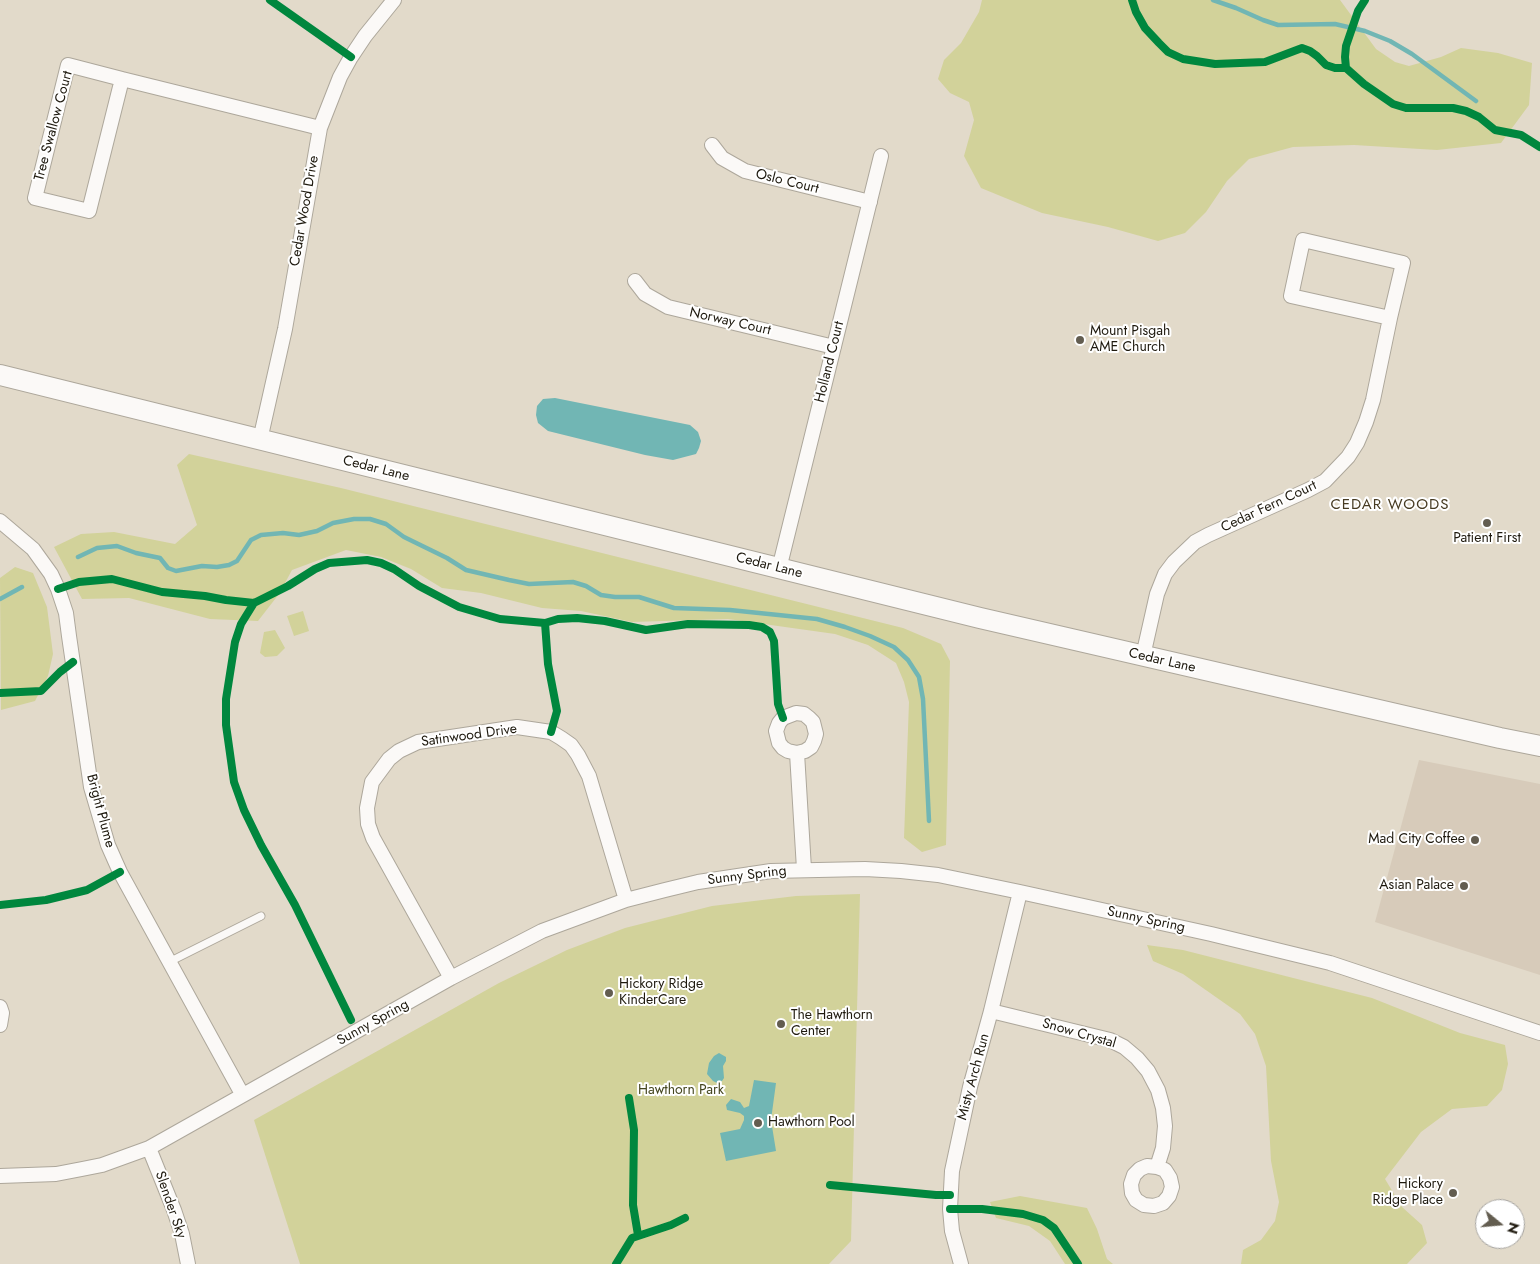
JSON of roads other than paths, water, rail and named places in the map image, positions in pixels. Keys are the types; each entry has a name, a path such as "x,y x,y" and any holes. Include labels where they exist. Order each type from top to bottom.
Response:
{"main road":[{"name":"Cedar Lane","path":"0,375 779,569 1143,656 1540,746"}],"street":[{"name":"Cedar Wood Drive","path":"260,440 285,329 320,128 340,77 351,57 394,0"},
{"name":"Tree Swallow Court","path":"122,79 89,211 36,198 68,65 320,128"},
{"name":"Oslo Court","path":"712,145 722,158 745,171 870,202"},
{"name":"Holland Court","path":"779,569 882,156"},
{"name":"Cedar Fern Court","path":"1143,656 1152,610 1165,574 1186,549 1208,535 1325,481 1348,457 1358,442 1373,400 1403,262 1303,240 1291,296 1390,318"},
{"name":"Norway Court","path":"635,281 645,294 668,308 834,347"},
{"name":"Bright Plume","path":"0,521 34,549 51,574 58,589 66,613 91,787 108,845 120,872 242,1094"},
{"name":"Satinwood Drive","path":"451,978 368,824 366,808 372,782 389,759 411,745 418,742 517,727 551,732 562,738 571,745 589,776 626,900"},
{"path":"797,753 804,869"},
{"name":"Sunny Spring","path":"0,1176 56,1174 102,1165 149,1148 451,978 542,931 626,900 698,882 771,871 865,869 901,871 938,875 1020,892 1221,936 1330,963 1540,1033"},
{"name":"Misty Arch Run","path":"961,1264 952,1232 950,1209 952,1171 970,1087 991,1012 1020,892"},
{"path":"0,1007 2,1021 0,1025"},
{"name":"Snow Crystal","path":"991,1012 1110,1040 1124,1047 1137,1058 1148,1071 1158,1090 1163,1108 1165,1126 1163,1148 1157,1166"},
{"name":"Slender Sky","path":"149,1148 174,1210 182,1234 188,1264"}],"lane":[{"path":"169,962 261,916"}],"water":[{"path":"555,398 690,425 698,432 701,441 699,448 696,454 673,460 548,431 538,423 536,415 537,406 543,399"},
{"path":"719,1053 726,1057 726,1061 723,1066 724,1078 717,1083 707,1074 709,1063"},
{"name":"Hawthorn Pool","path":"754,1080 776,1083 771,1120 776,1151 726,1161 720,1133 740,1129 744,1116 727,1110 726,1105 731,1099 740,1102 744,1108 749,1106"}],"waterway":[{"path":"1213,0 1278,25 1335,24 1365,31 1390,41 1412,54 1476,101"},
{"path":"78,557 97,548 117,546 136,553 160,558 168,568 176,571 202,566 217,567 229,565 237,561 251,540 261,535 283,533 299,535 317,531 333,523 354,519 370,519 386,524 404,537 447,558 466,570 509,580 529,584 573,582 586,586 601,595 639,597 674,608 730,610 817,619 845,627 894,647 908,660 919,677 923,699 929,821"},
{"path":"0,599 22,587"}],"place":[{"name":"Mount Pisgah AME Church","path":"1080,340"},
{"name":"Patient First","path":"1487,523"},
{"name":"Mad City Coffee","path":"1475,840"},
{"name":"Asian Palace","path":"1464,886"},
{"name":"Hickory Ridge KinderCare","path":"609,993"},
{"name":"The Hawthorn Center","path":"781,1024"},
{"name":"Hawthorn Pool","path":"758,1123"},
{"name":"Hickory Ridge Place","path":"1453,1193"}],"district":[{"name":"CEDAR WOODS","path":"1390,505"}],"park label":[{"name":"Hawthorn Park","path":"681,1091"}]}
